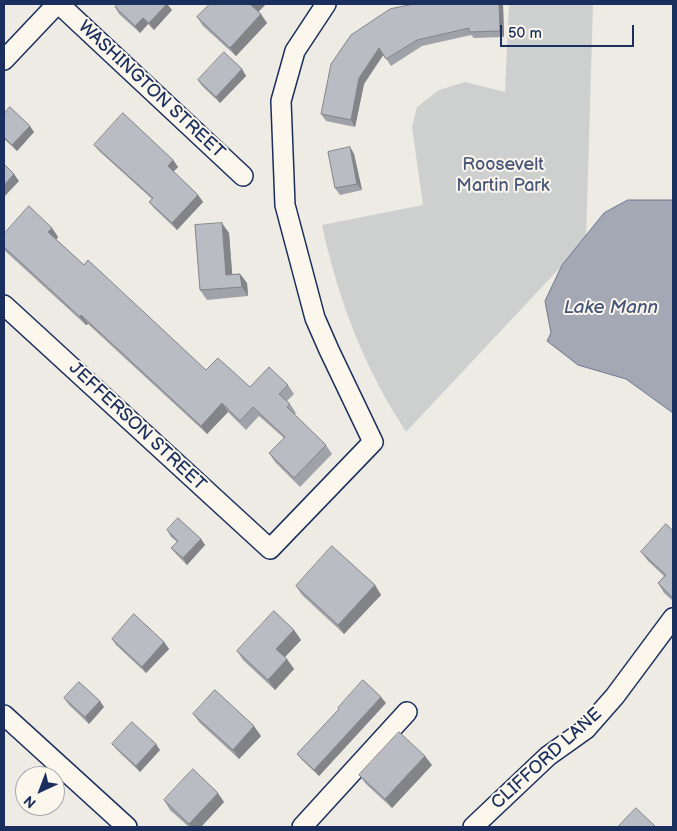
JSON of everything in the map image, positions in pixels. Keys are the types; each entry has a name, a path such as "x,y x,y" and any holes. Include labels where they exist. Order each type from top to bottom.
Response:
{"street":[{"path":"4,60 58,4"},
{"name":"WASHINGTON STREET","path":"58,4 243,176"},
{"name":"JEFFERSON STREET","path":"4,305 270,549 373,442 328,350 315,318 285,205 281,101 295,51 326,4"},
{"name":"CLIFFORD LANE","path":"473,827 548,756 586,729 615,696 673,618"},
{"path":"302,827 408,712"},
{"path":"4,715 127,827"}],"green space":[{"name":"Roosevelt Martin Park","path":"509,4 593,4 586,240 406,432 379,386 360,347 338,287 322,225 423,205 412,127 417,107 439,90 465,82 505,92"}],"water":[{"name":"Lake Mann","path":"628,200 673,200 673,413 626,379 578,365 547,341 551,333 545,301 562,265 604,213"}],"building":[{"path":"118,4 167,4 149,23 143,18 135,26 115,7"},
{"path":"210,4 252,4 261,14 230,48 197,17"},
{"path":"414,4 499,4 500,31 469,32 469,28 417,40 386,59 379,48 359,78 351,120 321,114 331,64 351,35 390,9"},
{"path":"224,52 242,69 216,97 198,80"},
{"path":"10,107 30,126 12,145 4,137 4,114"},
{"path":"123,113 173,160 168,166 198,195 172,223 149,202 153,198 94,145"},
{"path":"350,147 357,184 335,188 328,152"},
{"path":"4,164 14,174 4,185"},
{"path":"29,206 52,228 48,232 84,265 88,260 206,370 218,358 250,387 269,367 288,385 279,394 290,404 287,407 326,445 294,478 269,453 285,437 253,407 240,421 222,403 201,426 4,247 4,234"},
{"path":"222,223 226,275 240,274 242,287 200,290 195,225"},
{"path":"178,518 201,539 183,558 171,548 178,541 167,530"},
{"path":"666,524 673,531 673,598 658,583 666,575 641,552"},
{"path":"332,546 375,585 338,625 296,586"},
{"path":"274,611 294,630 276,649 287,659 268,680 237,651"},
{"path":"134,614 164,642 142,667 112,639"},
{"path":"363,680 381,697 314,770 297,754"},
{"path":"79,682 100,701 85,717 64,698"},
{"path":"215,690 254,726 233,750 193,714"},
{"path":"132,722 156,744 136,766 112,744"},
{"path":"399,732 425,756 385,799 359,775"},
{"path":"193,769 218,793 189,824 164,800"},
{"path":"636,808 656,827 618,827"}]}
